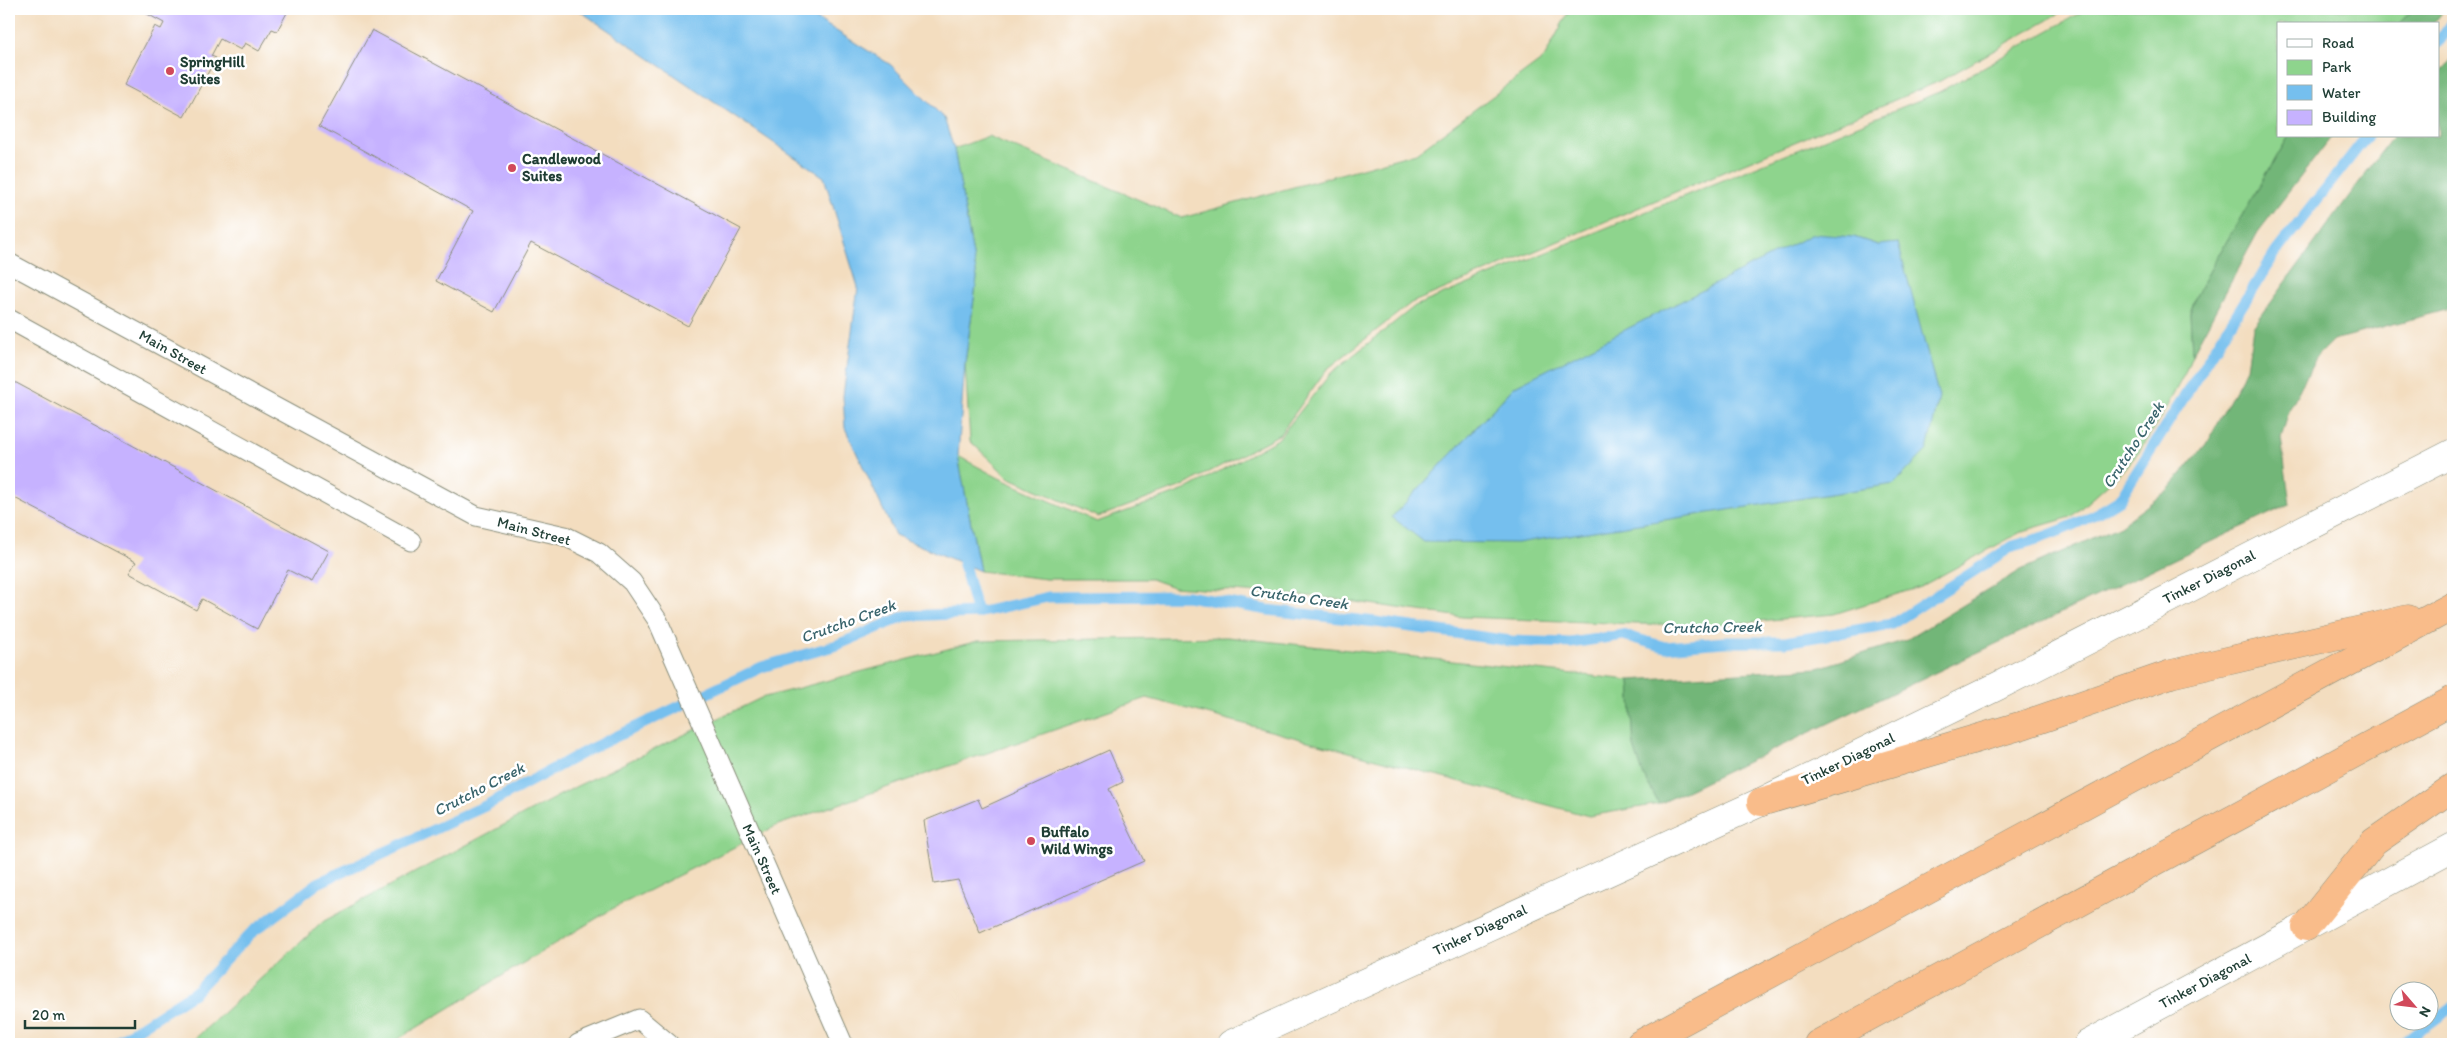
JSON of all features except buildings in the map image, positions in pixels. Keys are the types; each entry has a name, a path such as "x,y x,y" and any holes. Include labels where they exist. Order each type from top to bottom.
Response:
{"highway":[{"path":"1761,802 2023,725 2171,674 2448,609"},
{"path":"1640,1044 2448,609"},
{"path":"1818,1044 2453,700"},
{"path":"2306,926 2374,842 2453,787"}],"street":[{"name":"Tinker Diagonal","path":"1231,1044 1761,802 1998,686 2453,453"},
{"name":"Tinker Diagonal","path":"2088,1044 2453,847"}],"lane":[{"name":"Main Street","path":"9,263 476,516 564,536 599,552 632,582 658,621 842,1044"},
{"path":"9,319 411,542"},
{"path":"578,1044 639,1019 669,1044"}],"green space":[{"path":"1570,9 2067,9 1940,81 1411,303 1326,370 1280,434 1185,485 1098,517 1008,477 970,441 965,363 977,278 954,149 988,136 1182,218 1416,153 1544,58"},
{"path":"2087,9 2414,9 2400,22 2277,22 2277,138 2288,138 2196,296 2190,313 2192,354 2185,373 2140,450 2120,473 2071,517 2023,531 1920,587 1834,614 1717,625 1636,624 1462,617 1320,597 1173,587 1151,579 1046,579 980,571 958,456 999,478 1097,522 1185,490 1278,439 1331,373 1415,306 1939,92","holes":["1854,237 1878,245 1392,517 1515,386"]},
{"path":"2414,9 2445,9 2435,22 2400,22"},
{"path":"2453,57 2453,177 2448,191 2453,201 2453,297 2446,310 2333,340 2317,356 2290,408 2281,438 2290,504 1659,804 1643,774 1634,747 1630,680 1818,668 1906,640 2021,570 2120,526 2168,490 2206,444 2247,368 2253,327 2392,138 2440,138 2440,74"},
{"path":"2288,138 2330,138 2258,232 2192,354 2190,313 2196,296"},
{"path":"1227,637 1630,680 1634,747 1643,774 1659,804 1589,816 1147,698 778,825 612,909 390,1044 189,1044 324,921 577,786 761,698 978,641"}],"water":[{"path":"577,9 801,9 891,65 944,118 954,149 977,278 965,363 958,456 980,571 895,535 845,428 843,396 858,287 824,177"},
{"path":"1813,234 1854,237 1878,245 1898,243 1939,397 1927,450 1894,484 1517,543 1424,542 1392,517 1515,386"}],"waterway":[{"name":"Crutcho Creek","path":"2440,40 2453,22"},
{"name":"Crutcho Creek","path":"114,1044 195,992 250,934 318,883 485,806 588,750 762,667 837,645 905,616 977,613 1048,597 1187,596 1268,610 1376,622 1511,641 1571,643 1623,635 1665,647 1724,642 1785,642 1892,624 2013,546 2068,527 2119,500 2276,252 2365,138"},
{"path":"960,550 977,613"},
{"path":"2402,1044 2453,1006"}],"place":[{"name":"SpringHill Suites","path":"170,71"},
{"name":"Candlewood Suites","path":"512,168"},
{"name":"Buffalo Wild Wings","path":"1031,841"}]}
